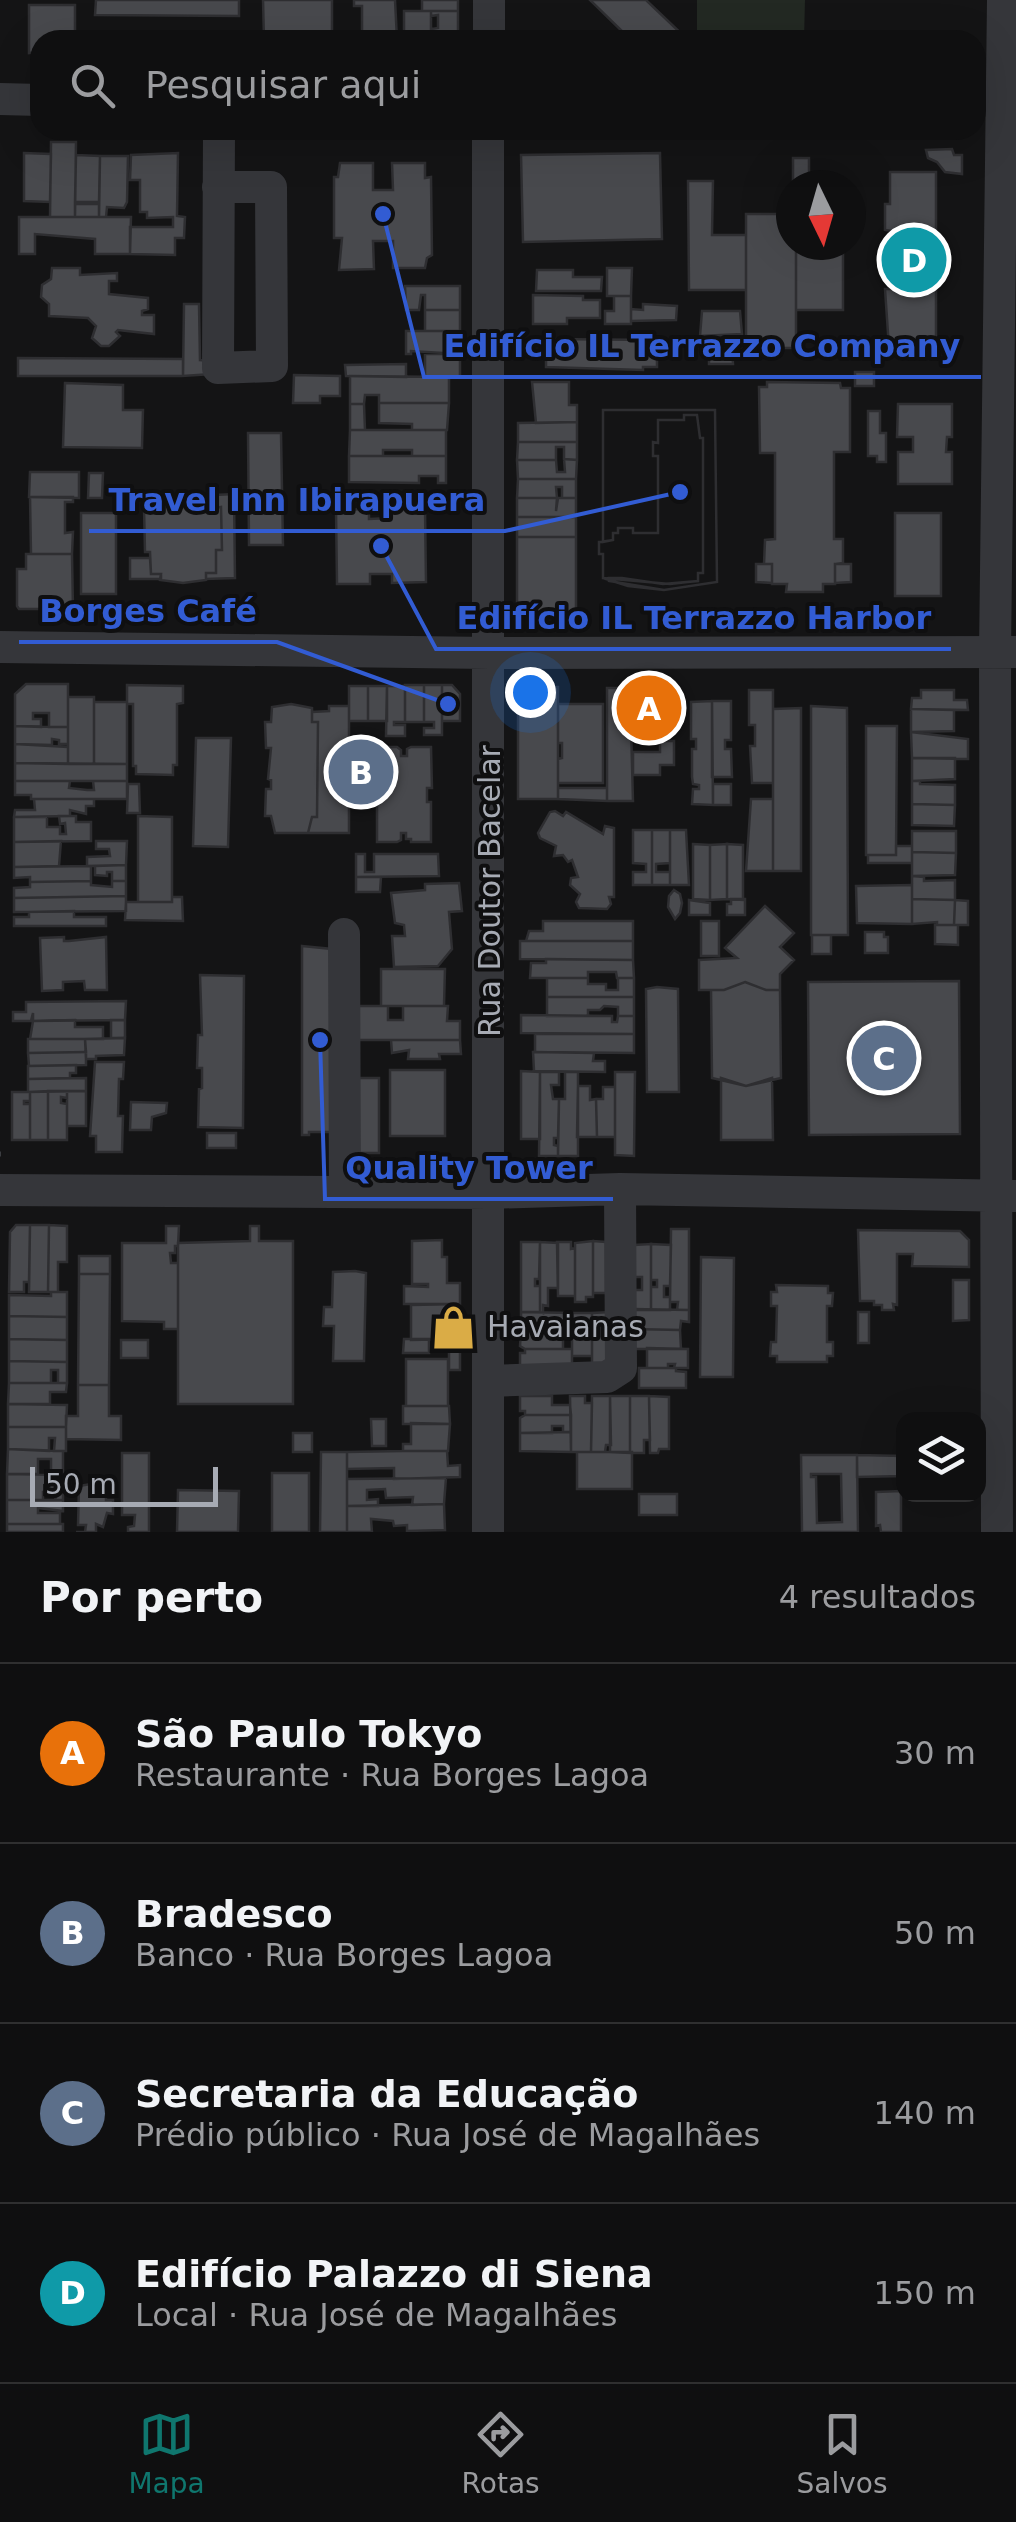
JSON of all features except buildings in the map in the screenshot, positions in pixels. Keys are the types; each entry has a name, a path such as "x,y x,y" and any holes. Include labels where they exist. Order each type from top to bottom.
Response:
{"street":[{"path":"489,0 489,30"},
{"path":"997,1532 1006,1196 1006,652 998,110 1003,0"},
{"path":"0,100 30,100"},
{"path":"218,187 271,187 272,366 218,368 218,187 219,140"},
{"name":"Rua Doutor Bacelar","path":"488,140 488,1532"},
{"path":"0,646 490,653 1006,652"},
{"path":"344,934 345,1192"},
{"path":"0,1190 489,1194 620,1190 1006,1196"},
{"path":"488,1381 607,1378 621,1368 620,1190"}],"shaded area":[{"path":"697,0 805,0 804,30 697,30"}],"place":[{"name":"Edifício IL Terrazzo Company","path":"383,214"},
{"name":"Edifício Palazzo di Siena","path":"914,260"},
{"name":"Travel Inn Ibirapuera","path":"680,492"},
{"name":"Edifício IL Terrazzo Harbor","path":"381,546"},
{"name":"Borges Café","path":"448,704"},
{"name":"São Paulo Tokyo","path":"649,708"},
{"name":"Bradesco","path":"361,772"},
{"name":"Quality Tower","path":"320,1040"},
{"name":"Secretaria da Educação","path":"884,1058"},
{"name":"Havaianas","path":"454,1327"}]}
